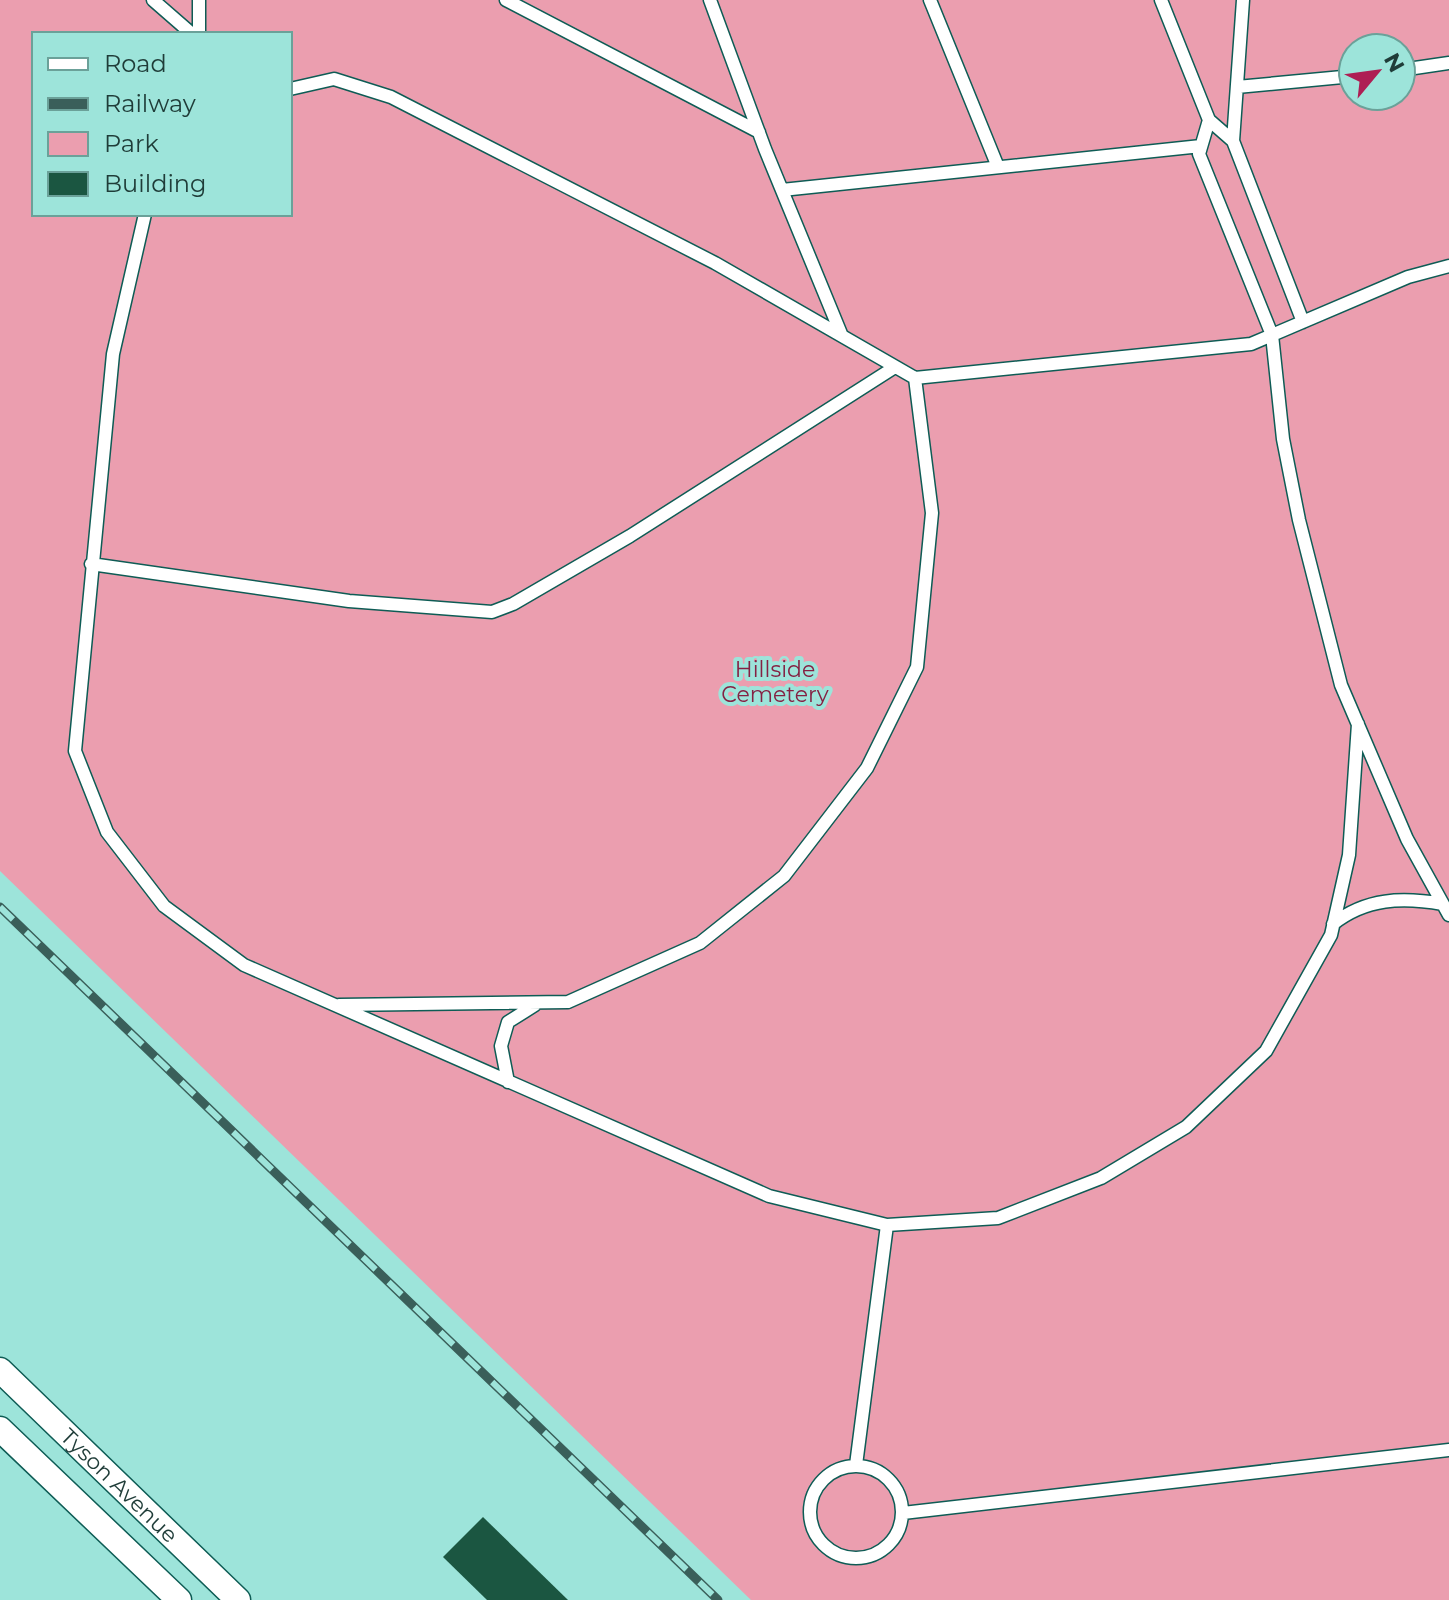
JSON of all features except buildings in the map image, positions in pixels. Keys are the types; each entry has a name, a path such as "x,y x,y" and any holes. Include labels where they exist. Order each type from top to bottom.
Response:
{"street":[{"name":"Tyson Avenue","path":"0,1370 238,1600"},
{"name":"Tyson Avenue","path":"0,1429 179,1600"}],"lane":[{"path":"153,0 190,32"},
{"path":"199,0 199,32"},
{"path":"506,0 759,132"},
{"path":"710,0 759,132 842,336"},
{"path":"930,0 998,167"},
{"path":"1161,0 1209,120 1233,141"},
{"path":"1243,0 1233,141 1303,322"},
{"path":"1417,68 1449,63"},
{"path":"1237,87 1337,78"},
{"path":"292,89 334,79 391,97 715,263 915,378 1251,344 1408,277 1449,266"},
{"path":"1209,120 1199,154 1272,335 1283,439 1299,520 1341,685 1407,839 1446,910"},
{"path":"782,190 1201,146"},
{"path":"145,216 113,354 75,751 107,832 164,906 244,965 769,1196 887,1225 998,1218 1101,1178 1186,1127 1266,1051 1331,935 1349,855 1358,724"},
{"path":"91,564 349,601 492,612 513,604 630,536 895,367"},
{"path":"334,1005 568,1002 700,943 784,876 867,768 917,667 932,513 915,378"},
{"path":"1333,924 1349,912 1375,901 1417,900 1446,910"},
{"path":"508,1082 501,1046 508,1022 538,1003"},
{"path":"856,1465 887,1225"},
{"path":"903,1513 1449,1450"},
{"path":"856,1465 871,1467 895,1485 903,1513 900,1529 892,1542 880,1552 851,1558 823,1544 814,1532 810,1516 811,1501 817,1487 828,1475 856,1465"}],"green space":[{"name":"Hillside Cemetery","path":"0,0 1449,0 1449,1600 751,1600 0,871"}],"railway":[{"path":"0,907 718,1600"}]}
